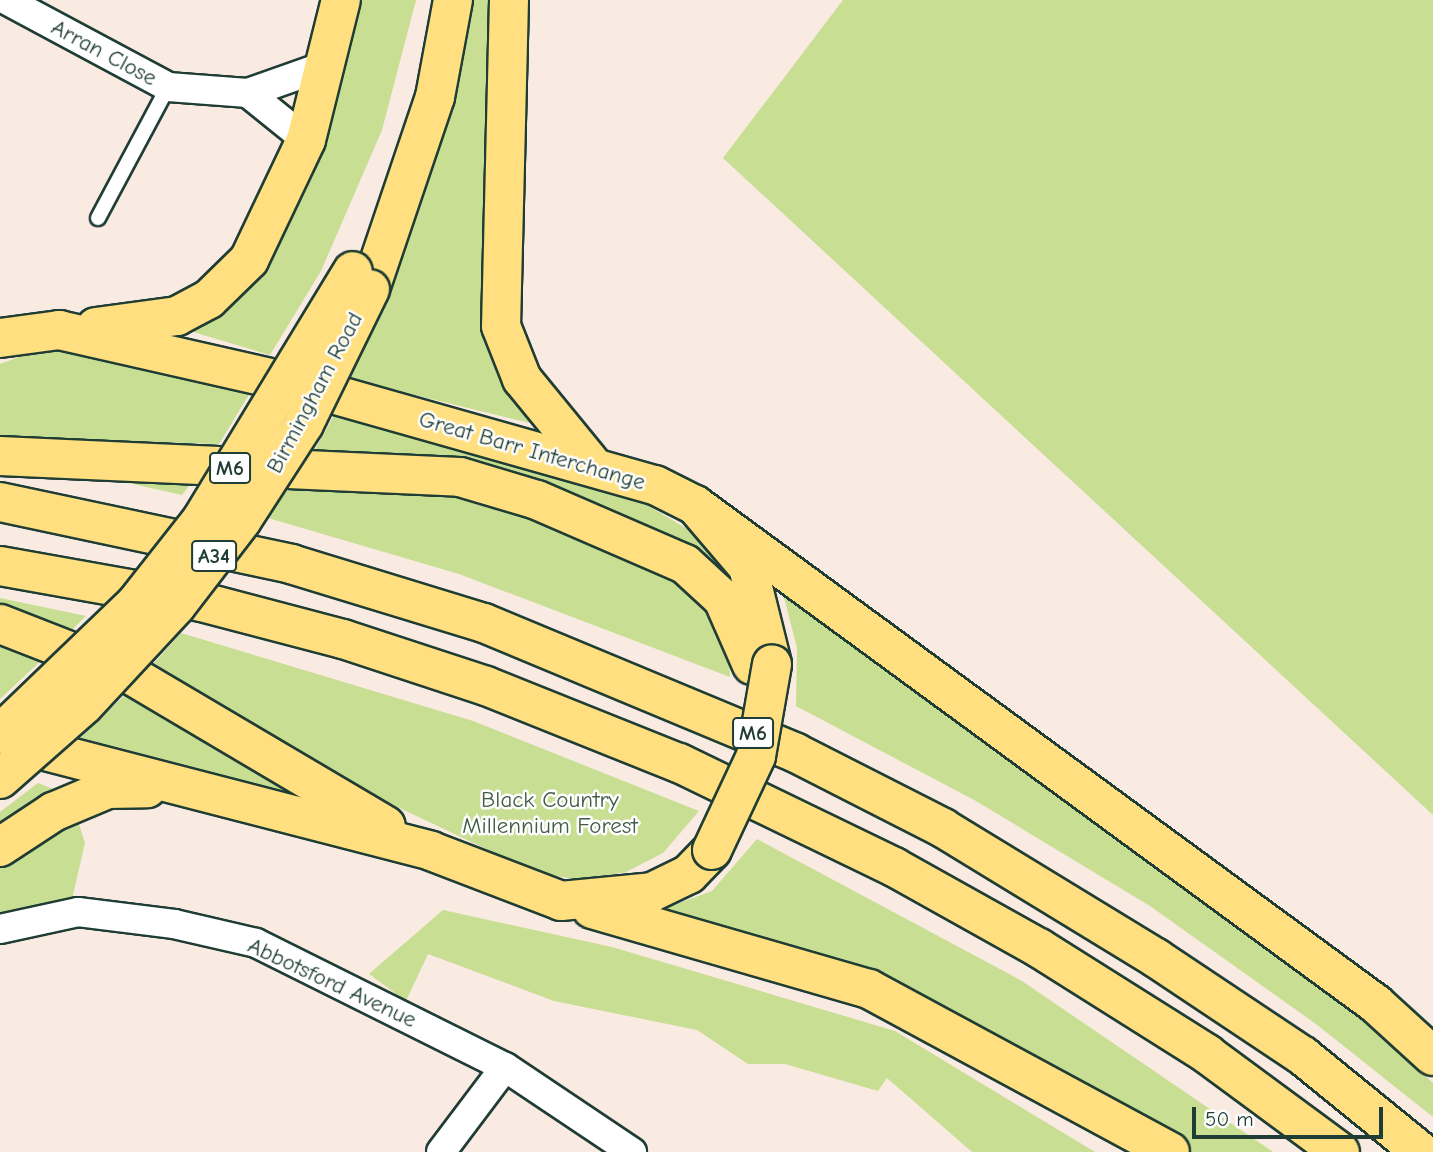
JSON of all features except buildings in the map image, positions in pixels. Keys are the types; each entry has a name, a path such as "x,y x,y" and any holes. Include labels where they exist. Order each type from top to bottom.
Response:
{"highway":[{"path":"59,330 137,324 177,316 209,299 249,260 306,140 327,65 341,0"},
{"name":"Birmingham Road","path":"0,736 136,603 202,519 362,280 422,67 431,0"},
{"name":"Birmingham Road","path":"0,779 83,705 176,606 242,520 304,424 435,97 453,0"},
{"path":"509,0 501,326 522,379 590,462"},
{"name":"Great Barr Interchange","path":"0,338 59,330 590,462 695,505 748,567 762,665 756,756 712,850 689,874 652,892 562,901 431,851 180,787 0,736"},
{"name":"M6","path":"0,456 460,477 537,500 685,564 723,599 762,665"},
{"name":"M6","path":"0,502 291,564 472,619 654,689 796,753 943,828 1156,958 1303,1056 1421,1152"},
{"path":"695,505 1376,1004 1433,1056"},
{"path":"0,566 202,602 343,639 486,687 679,763 894,867 1039,947 1207,1054 1340,1152"},
{"path":"0,624 131,676 431,851"},
{"path":"0,847 53,812 108,789 180,787"},
{"path":"562,901 869,989 1170,1152"}],"street":[{"name":"Arran Close","path":"6,0 168,87 248,93 327,65"},
{"path":"248,93 306,140"},
{"name":"Abbotsford Avenue","path":"0,929 78,912 174,924 256,943 505,1067 632,1152"},
{"path":"440,1152 505,1067"}],"lane":[{"path":"97,218 168,87"}],"green space":[{"path":"354,0 416,0 382,130 321,271 270,355 173,326 278,243 289,223"},
{"path":"461,0 500,0 485,312 542,426 350,379 413,225"},
{"path":"843,0 1433,0 1433,815 723,158"},
{"path":"58,343 256,383 219,444 0,437 0,364"},
{"path":"337,410 615,486 694,533 751,603 454,462 314,451"},
{"path":"66,469 198,474 182,495"},
{"path":"294,477 411,488 519,510 695,585 729,655 730,677 459,574 268,518"},
{"path":"780,582 1341,1000 1433,1083 1433,1117 1316,1024 1150,906 976,801 796,706 797,648"},
{"path":"0,598 86,616 70,632 0,609"},
{"name":"Black Country Millennium Forest","path":"181,633 473,721 699,811 663,853 626,872 581,880 537,873 349,784 149,669"},
{"path":"0,638 47,655 0,699"},
{"path":"135,685 392,835 74,744"},
{"path":"38,783 58,791 0,839 0,812"},
{"path":"75,812 85,843 72,899 0,919 0,864"},
{"path":"757,839 1022,981 1273,1152 1186,1152 655,912 712,891"},
{"path":"443,910 612,947 895,1031 1095,1152 972,1152 887,1078 878,1091 785,1064 748,1064 697,1030 554,1001 428,954 406,1001 369,974"}]}
